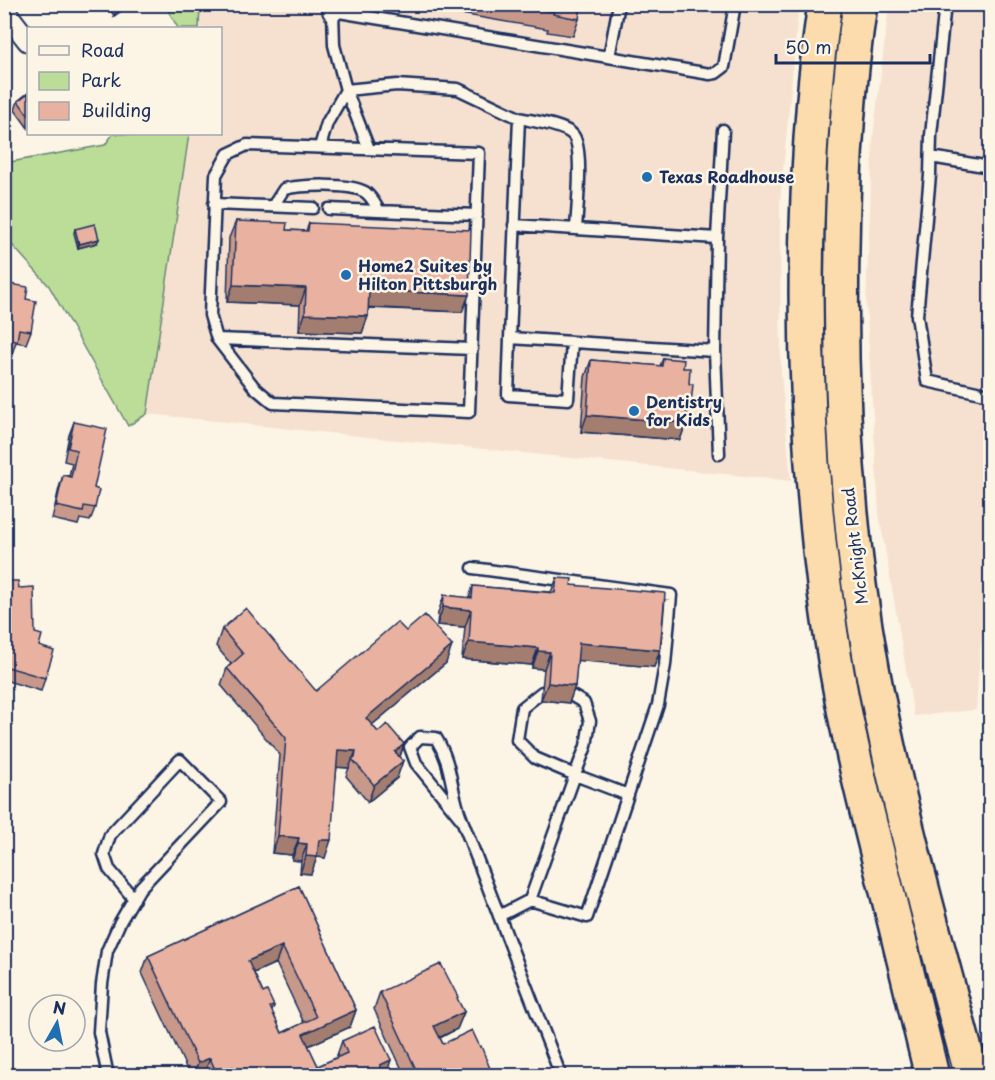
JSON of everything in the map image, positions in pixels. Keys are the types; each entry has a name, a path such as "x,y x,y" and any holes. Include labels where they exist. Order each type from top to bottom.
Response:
{"highway":[{"name":"McKnight Road","path":"825,4 811,143 806,256 806,359 814,495 828,612 845,714 863,800 932,1076"},
{"name":"McKnight Road","path":"860,4 845,156 841,278 843,419 852,524 872,667 897,793 972,1076"}],"street":[{"path":"4,10 27,40"}],"lane":[{"path":"609,57 619,4"},
{"path":"369,149 346,90 334,45 334,8 710,74 716,73 723,67 726,60 735,4"},
{"path":"945,4 931,135 917,316 927,381 990,395"},
{"path":"346,90 397,85 458,89 519,118 562,128 573,135 579,152 576,229"},
{"path":"320,147 327,123 346,90"},
{"path":"519,118 508,395 568,399 572,342"},
{"path":"719,454 716,351 717,238 723,130"},
{"path":"247,145 320,147 479,153 469,412 273,403 254,387 217,339 210,315 216,175 228,154 247,145"},
{"path":"931,157 990,166"},
{"path":"273,206 284,189 297,186 353,188 371,197 379,211"},
{"path":"214,204 313,208"},
{"path":"329,209 477,215"},
{"path":"514,225 717,238"},
{"path":"510,338 716,351"},
{"path":"217,339 472,349"},
{"path":"473,568 671,595 665,665 658,705 587,917 530,900"},
{"path":"542,692 522,708 517,740 535,758 628,795"},
{"path":"499,916 530,900 586,746 590,721 584,703 569,694"},
{"path":"462,820 416,763 410,747 420,737 436,738 444,751 452,774 456,807 462,820 561,1076"},
{"path":"108,1076 99,1032 107,951 140,888 221,802 180,760 110,835 104,854 109,869 134,899"}],"shaded area":[{"path":"200,5 799,5 780,202 781,373 791,481 147,414 189,135 222,135 222,27 199,27"},
{"path":"889,5 990,5 990,603 980,650 976,710 914,716 879,514 866,302 873,137"}],"green space":[{"path":"165,5 200,5 199,27 177,27"},
{"path":"112,135 189,135 147,414 128,426 49,286 5,237 5,163 105,145"}],"building":[{"path":"509,4 581,4 579,19"},
{"path":"27,94 27,114 18,101"},
{"name":"Home2 Suites by Hilton Pittsburgh","path":"236,221 287,223 286,230 308,231 309,223 471,230 469,295 369,290 368,316 305,314 306,288 233,285"},
{"path":"95,224 99,239 79,244 75,229"},
{"path":"4,283 28,287 26,299 36,301 31,331 19,329 17,341 4,339"},
{"name":"Dentistry for Kids","path":"663,358 684,360 683,368 690,368 689,384 693,384 691,404 687,404 686,423 587,415 591,360 662,366"},
{"path":"74,422 107,429 94,488 99,490 95,508 84,506 83,512 56,506 63,475 71,477 77,450 68,448"},
{"path":"557,578 572,579 571,585 665,593 660,650 579,643 575,686 548,683 550,652 538,651 538,648 469,642 471,610 443,607 444,595 472,598 473,586 555,593"},
{"path":"7,581 18,581 19,588 34,587 35,633 42,635 39,646 54,651 45,678 4,666"},
{"path":"246,608 316,691 397,622 406,631 425,615 452,646 366,718 378,732 387,724 404,744 395,752 403,761 374,785 352,759 356,751 338,750 331,840 319,840 317,857 306,856 307,844 298,843 299,838 278,836 286,738 227,668 243,654 222,629"},
{"path":"4,800 8,800 4,816"},
{"path":"299,886 356,1010 303,1034 318,1066 347,1053 342,1041 375,1026 391,1060 380,1065 385,1076 237,1076 233,1067 217,1074 210,1058 198,1063 148,956","holes":["282,946 316,1017 282,1033 270,1007 274,1006 267,991 263,993 248,961"]},
{"path":"441,964 464,1012 434,1026 443,1044 472,1030 493,1076 419,1076 380,992"}],"place":[{"name":"Texas Roadhouse","path":"647,177"},
{"name":"Home2 Suites by Hilton Pittsburgh","path":"346,275"},
{"name":"Dentistry for Kids","path":"634,411"}]}
